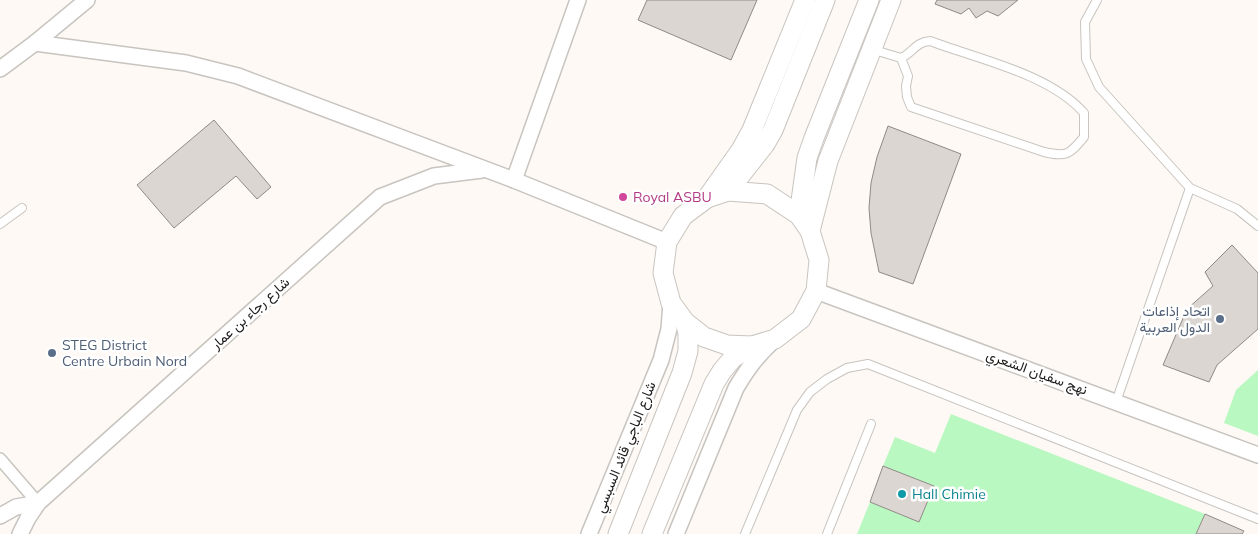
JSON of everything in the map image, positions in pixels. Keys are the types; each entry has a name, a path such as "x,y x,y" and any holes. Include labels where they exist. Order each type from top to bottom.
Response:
{"street":[{"path":"0,69 87,0"},
{"path":"514,180 578,0"},
{"path":"618,534 682,373 688,351 688,334 684,322 671,302 663,273 667,242 683,216 707,198 741,150 752,130 805,0"},
{"path":"728,191 773,130 824,0"},
{"path":"799,215 808,158 814,138 869,0"},
{"path":"810,231 828,161 891,0"},
{"path":"35,43 186,63 238,76 514,180 667,242"},
{"name":"شارع رجاء بن عمار","path":"20,534 38,503 380,197 434,176 486,170"},
{"path":"676,534 736,388 759,354 801,319 816,290 819,260 810,231 799,215 766,194 728,191 707,198"},
{"name":"نهج سفيان الشعري","path":"816,290 1258,455"},
{"name":"شارع الباجي قائد السبسي","path":"589,534 661,360 669,329 671,302"},
{"path":"684,322 704,337 727,345 752,346"},
{"path":"652,534 714,384 722,371 732,358 752,346 775,339"},
{"path":"0,459 38,503"},
{"name":"شارع رجاء بن عمار","path":"0,516 16,507 38,503"}],"lane":[{"path":"1097,0 1085,22 1086,58 1099,87 1190,188 1237,209 1258,226"},
{"path":"872,49 901,58 906,56 917,45 930,41 1017,70 1048,85 1066,96 1080,108 1084,112 1084,137 1076,147 1066,154 1058,155 911,107 907,97 906,86 908,76 901,58"},
{"path":"1116,402 1190,188"},
{"path":"0,224 22,208"},
{"path":"745,534 797,410 810,392 827,379 847,368 868,364 1258,519"},
{"path":"827,534 871,424"}],"green space":[{"path":"1258,370 1258,436 1224,423 1236,390"},
{"path":"951,414 1205,514 1196,534 857,534 870,502 919,522 933,486 883,466 895,437 935,453"}],"building":[{"path":"647,0 757,0 731,60 638,20"},
{"path":"937,0 1018,0 998,16 987,11 976,18 969,8 961,14 935,4"},
{"path":"214,120 271,187 257,199 236,176 174,228 137,185"},
{"path":"888,126 961,154 913,284 879,272 871,233 869,208 871,183 877,157"},
{"name":"اتحاد إذاعات الدول العربية","path":"1232,245 1258,273 1258,329 1217,365 1209,382 1163,365 1187,309 1213,286 1205,272"},
{"name":"Hall Chimie","path":"883,466 934,486 919,522 870,502"},
{"path":"1205,514 1244,531 1242,534 1196,534"}],"place":[{"name":"Royal ASBU","path":"623,197"},
{"name":"اتحاد إذاعات الدول العربية","path":"1220,319"},
{"name":"STEG District Centre Urbain Nord","path":"52,353"},
{"name":"Hall Chimie","path":"902,494"}]}
